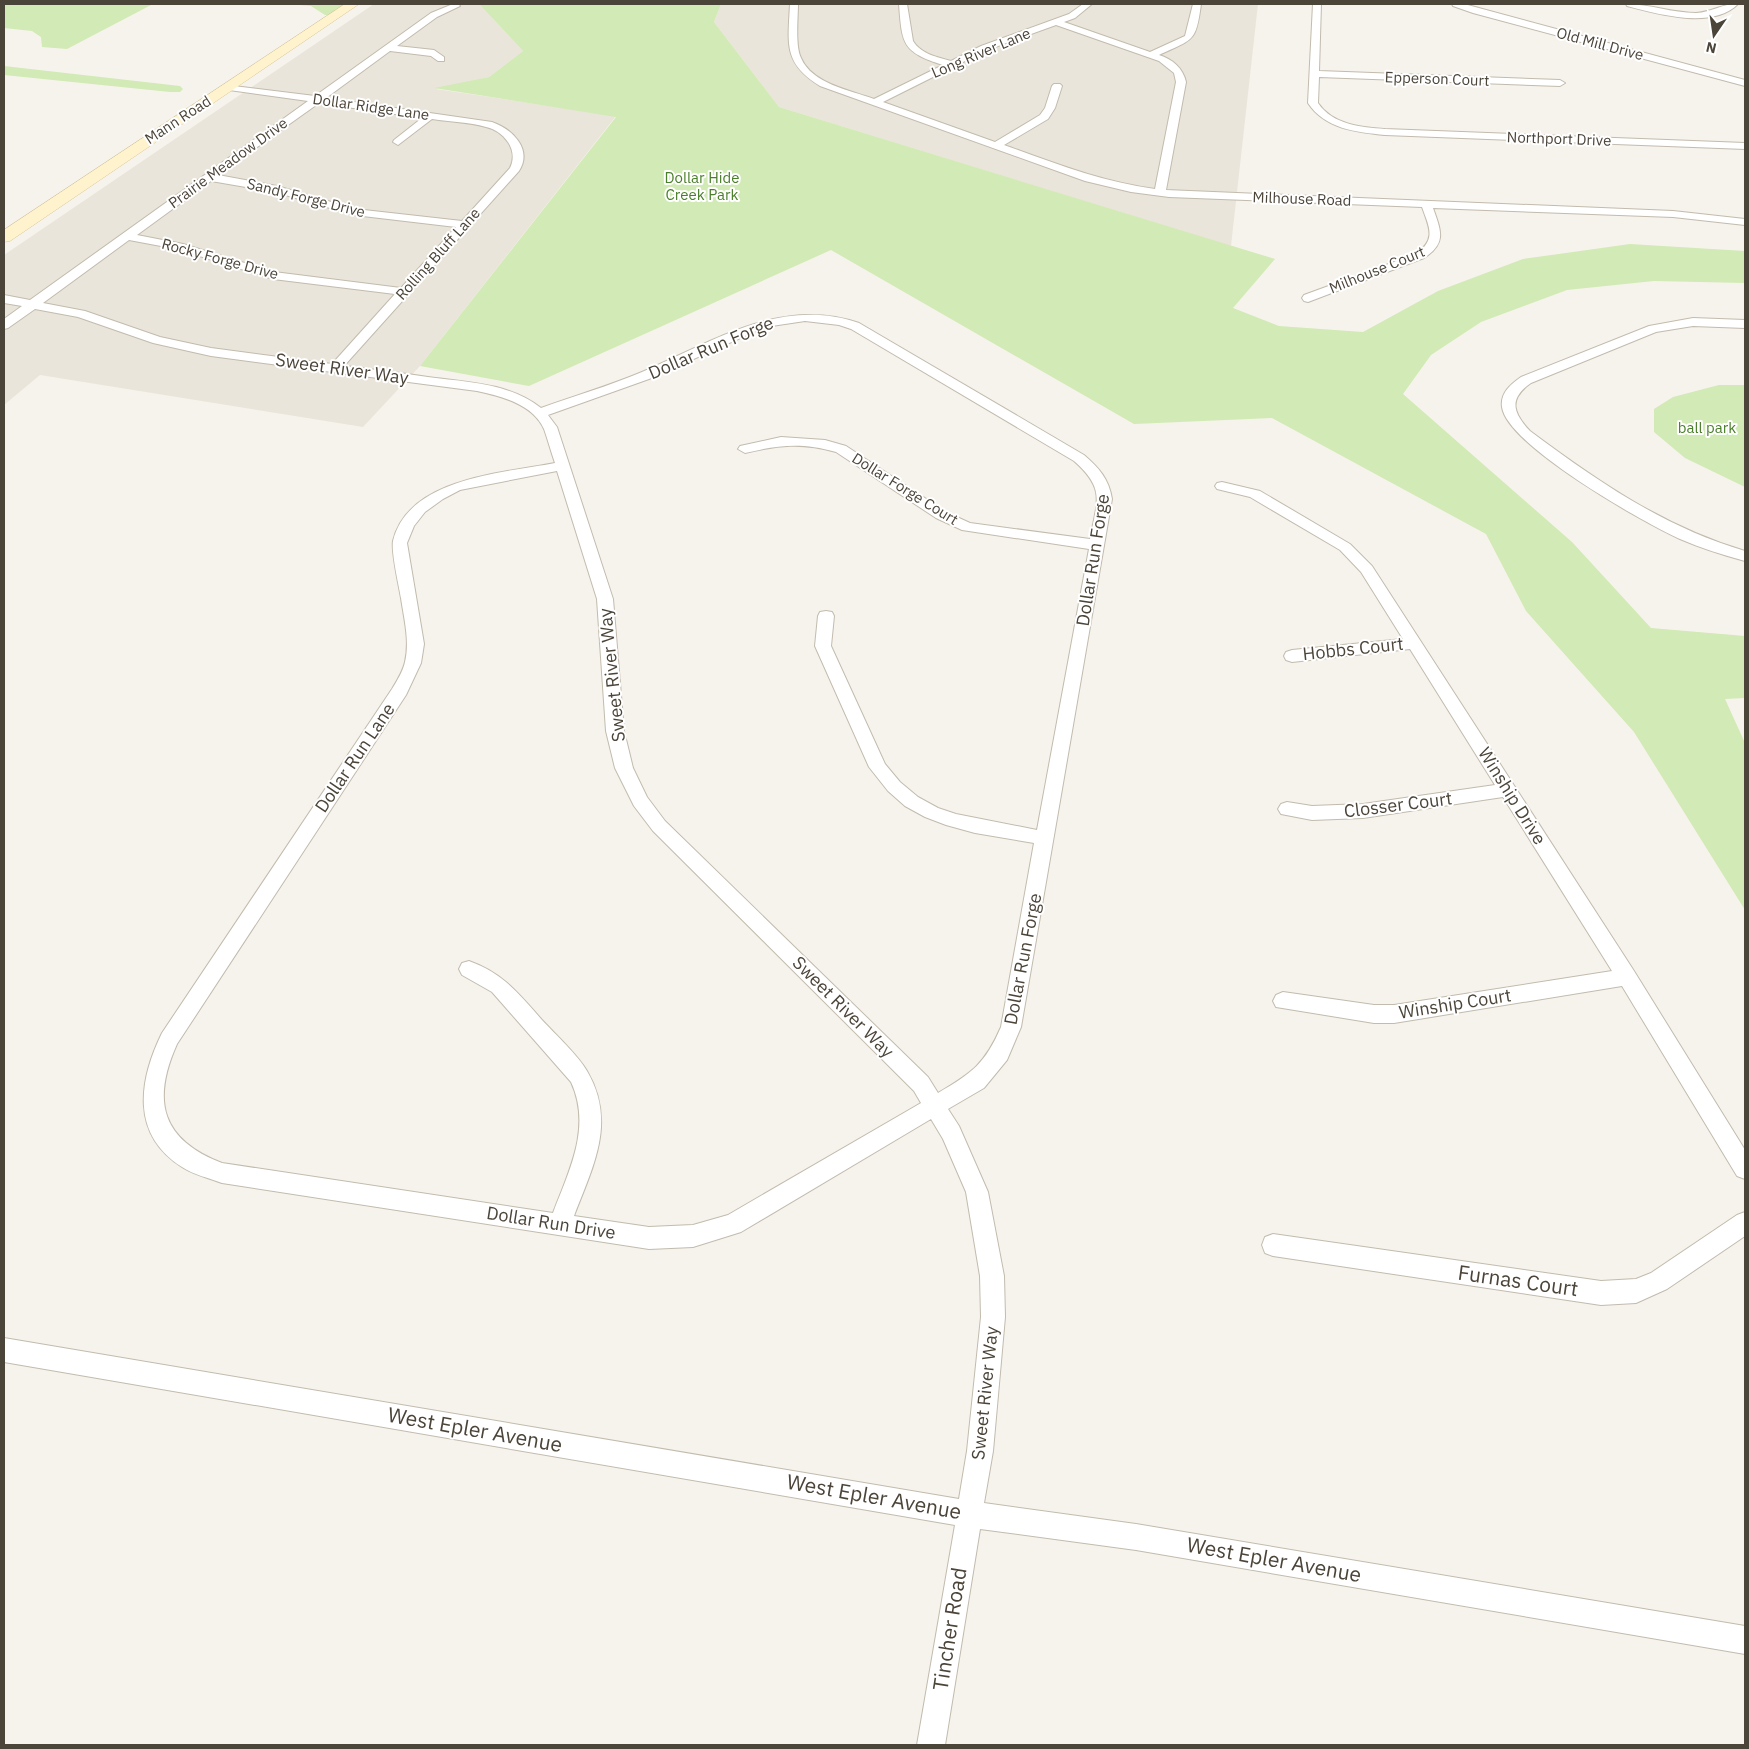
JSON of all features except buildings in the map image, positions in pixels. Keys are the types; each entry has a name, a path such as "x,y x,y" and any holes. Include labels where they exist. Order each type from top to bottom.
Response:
{"main road":[{"name":"Mann Road","path":"4,236 353,4"}],"street":[{"name":"Milhouse Road","path":"794,4 794,52 800,66 823,84 1097,182 1160,193 1673,214 1745,222"},
{"path":"903,4 908,42 911,46 922,54 951,64"},
{"name":"Long River Lane","path":"873,103 984,48 1056,22 1076,13 1088,4"},
{"path":"1151,55 1188,38 1197,4"},
{"path":"1317,4 1312,102 1317,110 1338,123 1373,131"},
{"name":"Old Mill Drive","path":"1456,4 1745,83"},
{"path":"1630,4 1665,12 1693,14 1719,12 1734,4"},
{"name":"Prairie Meadow Drive","path":"4,325 434,15 456,6"},
{"path":"1056,22 1108,42 1151,55 1174,67 1179,72 1182,80 1160,193"},
{"path":"389,48 434,53 440,58"},
{"name":"Epperson Court","path":"1314,74 1560,83"},
{"path":"995,146 1044,116 1050,108 1057,86"},
{"name":"Dollar Ridge Lane","path":"229,87 494,125 508,136"},
{"path":"398,142 431,115"},
{"name":"Northport Drive","path":"1373,131 1745,146"},
{"name":"Rolling Bluff Lane","path":"335,368 519,163 520,154 508,136"},
{"name":"Sandy Forge Drive","path":"209,177 277,189 354,212 464,225"},
{"name":"Milhouse Court","path":"1308,298 1420,256 1428,251 1435,243 1436,234 1426,204"},
{"name":"Rocky Forge Drive","path":"126,236 179,246 273,274 404,292"},
{"name":"Sweet River Way","path":"4,298 81,314 179,346 211,352 477,387 507,393 525,402 540,413 550,427 605,599 615,731 624,768 640,800 659,826 921,1084 951,1133 976,1192 992,1276 993,1316 980,1451 969,1514"},
{"name":"Dollar Run Forge","path":"540,413 644,376 762,324 805,316 841,321 855,326 1079,458 1095,472 1104,486 1105,499 1011,1027 1000,1054 977,1081 934,1106"},
{"path":"1745,324 1689,323 1645,331 1526,380 1516,386 1510,394 1509,410 1516,425 1526,434 1634,511 1688,538 1745,556"},
{"name":"Dollar Forge Court","path":"745,450 781,442 820,443 841,449 941,515 967,527 1097,545"},
{"name":"Dollar Run Lane","path":"157,1122 152,1093 158,1061 169,1039 400,691 413,663 416,644 415,629 400,543 407,525 420,509 438,496 456,487 562,466"},
{"name":"Winship Drive","path":"1222,486 1255,494 1345,546 1367,569 1627,977 1745,1169"},
{"path":"826,616 823,646 878,767 888,783 904,798 926,811 954,822 1045,838"},
{"name":"Hobbs Court","path":"1292,656 1414,643"},
{"name":"Closser Court","path":"1287,810 1312,813 1363,811 1508,790"},
{"path":"469,969 499,986 579,1076 588,1090 592,1110 592,1137 560,1224"},
{"name":"Winship Court","path":"1283,1001 1374,1014 1394,1014 1627,977"},
{"name":"Dollar Run Drive","path":"157,1122 168,1141 187,1158 222,1173 649,1238 693,1236 733,1224 934,1106"},
{"name":"Furnas Court","path":"1273,1245 1616,1294 1642,1289 1659,1281 1745,1223"},
{"name":"West Epler Avenue","path":"4,1350 969,1514 1136,1537 1745,1640"},
{"name":"Tincher Road","path":"931,1745 969,1514"}],"shaded area":[{"path":"374,4 479,4 523,51 489,77 436,89 616,116 420,366 363,427 40,375 4,405 4,255"},
{"path":"721,4 1258,4 1231,246 779,107 714,22"}],"green space":[{"path":"4,4 153,4 67,49 42,47 41,37 32,31 4,28"},
{"path":"287,4 347,4 331,15 325,15 311,6"},
{"name":"Dollar Hide Creek Park","path":"479,4 721,4 714,22 779,107 1275,259 1233,308 1279,326 1363,332 1438,291 1523,259 1630,244 1745,251 1745,283 1654,281 1567,290 1481,322 1431,355 1403,394 1572,542 1651,628 1745,636 1745,698 1725,699 1745,743 1745,910 1634,732 1526,611 1486,534 1272,418 1134,424 831,250 529,386 420,366 616,117 434,88 489,77 523,51"},
{"path":"4,66 180,86 183,89 180,92 170,92 4,75"},
{"name":"ball park","path":"1719,385 1745,385 1745,487 1685,458 1654,432 1654,409 1673,397"}]}
